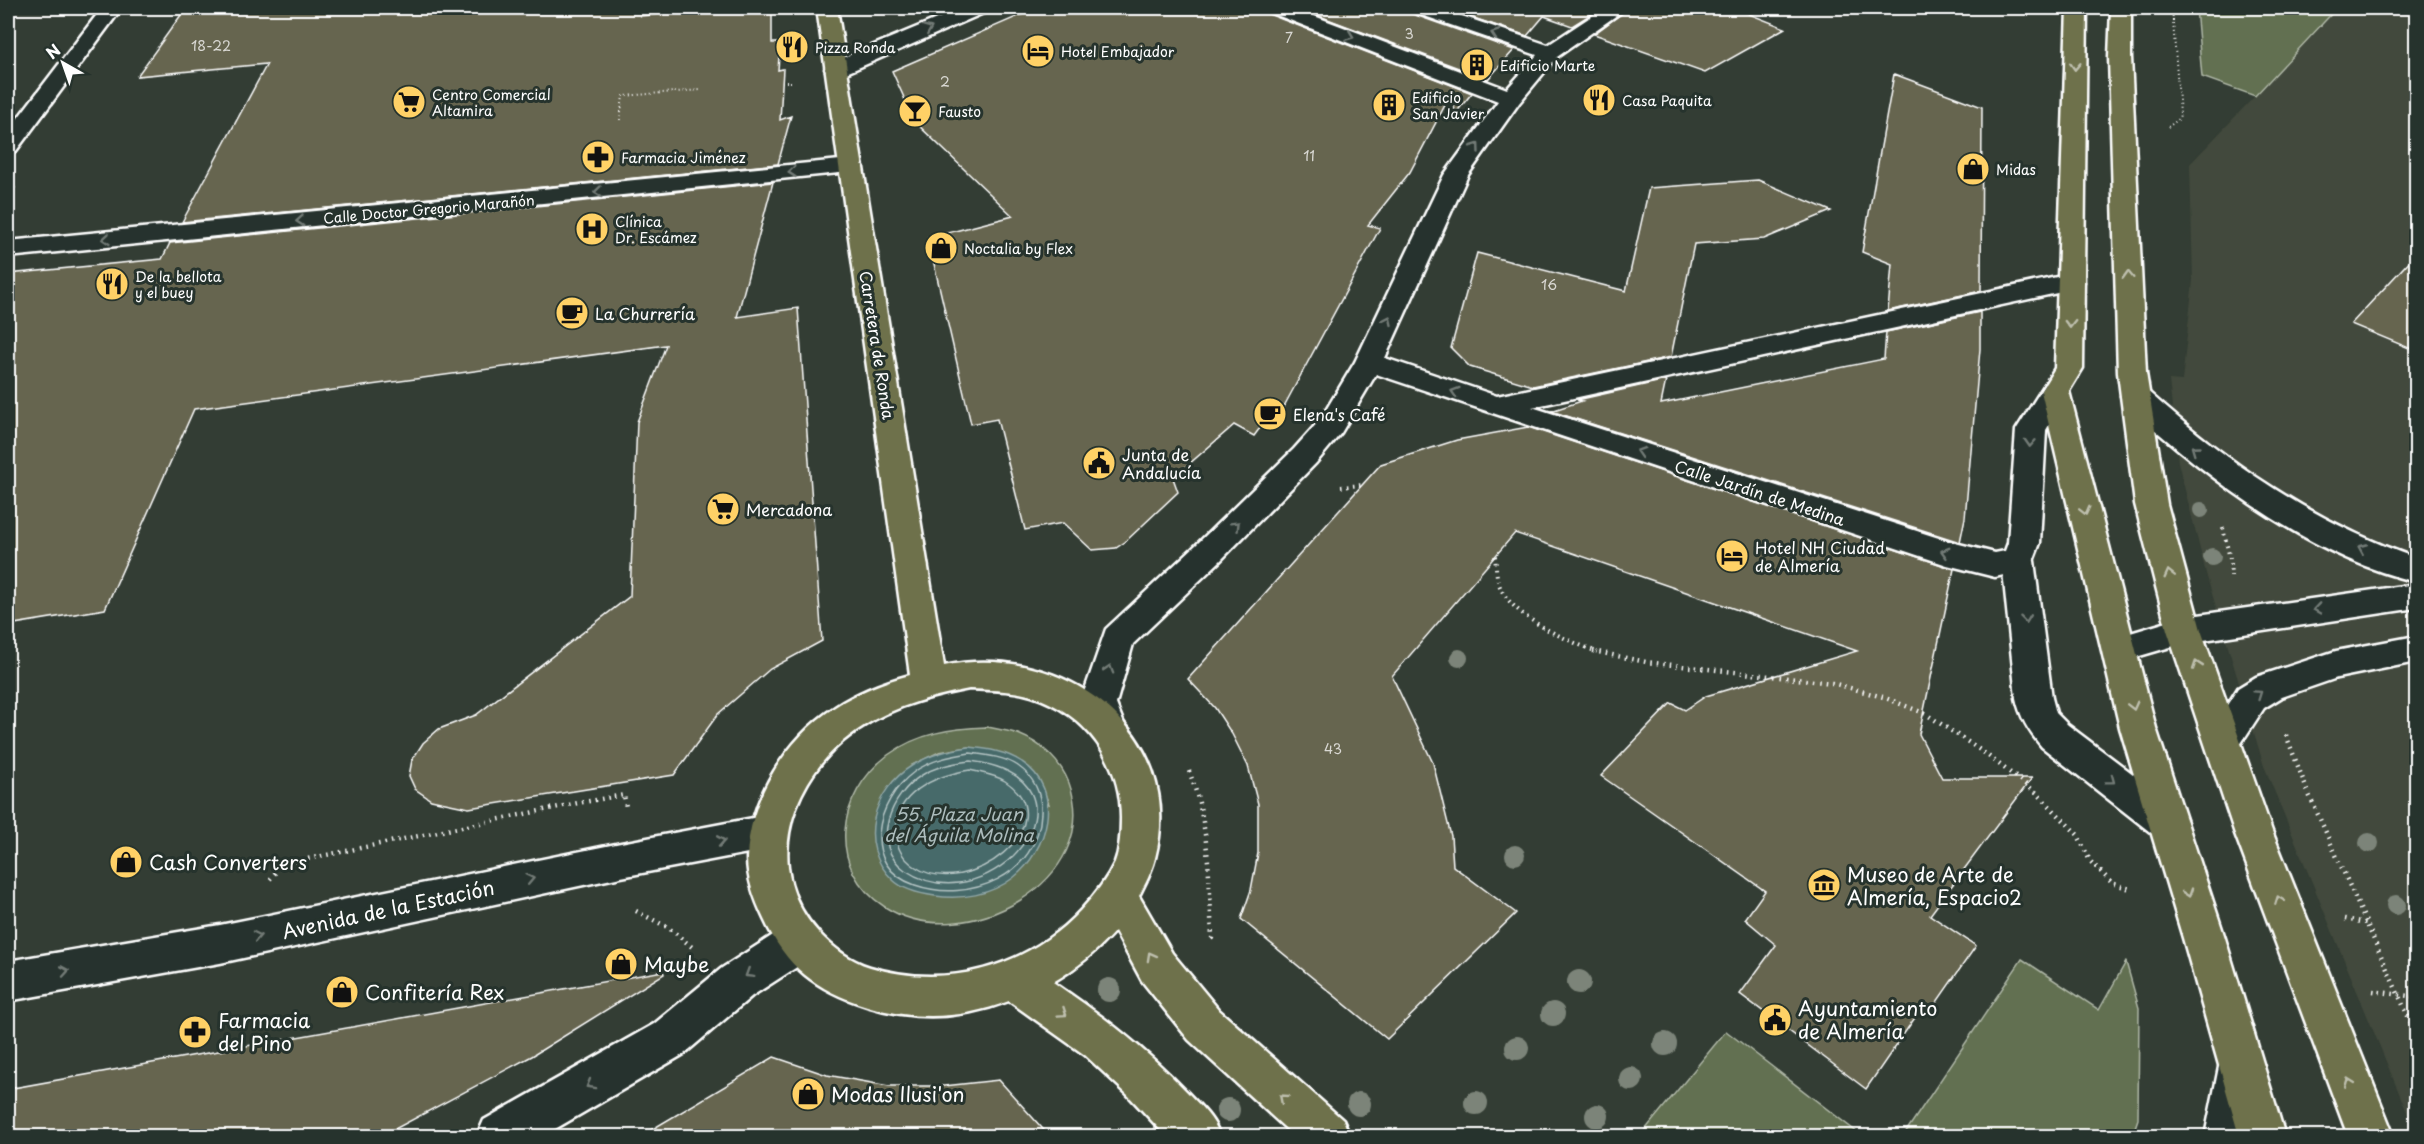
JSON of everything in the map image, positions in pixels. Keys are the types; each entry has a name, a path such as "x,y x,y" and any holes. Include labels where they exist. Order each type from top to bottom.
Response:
{"main road":[{"name":"Carretera de Ronda","path":"827,8 929,682"},
{"path":"2077,8 2069,368 2055,391 2138,728 2242,1063 2262,1137"},
{"path":"2121,8 2121,69 2132,373 2151,504 2184,630 2253,831 2371,1137"},
{"path":"969,675 1008,677 1045,686 1078,702 1106,724 1127,752 1139,785 1143,822 1136,859 1117,896 1099,922 1075,945 1046,964 1014,980 974,992 933,996 893,993 856,983 824,965 799,942 782,918 770,891 766,862 769,832 778,802 793,773 813,747 865,706 897,691 929,682 969,675"},
{"path":"1117,896 1157,967 1204,1025 1327,1137"},
{"path":"1014,980 1100,1040 1143,1078 1197,1137"}],"street":[{"path":"8,146 112,8"},
{"path":"836,69 980,8"},
{"path":"1276,8 1511,98"},
{"path":"1420,8 1550,53"},
{"path":"1106,724 1098,704 1118,638 1305,456 1331,426 1369,362 1456,175 1511,98 1550,53 1617,8"},
{"name":"Calle Doctor Gregorio Marañón","path":"8,249 850,166"},
{"path":"1496,405 2071,282"},
{"name":"Calle Jardín de Medina","path":"1369,362 1947,553 1995,565 2018,561"},
{"path":"2055,391 2031,430 2024,543 2018,561 2037,711 2043,723 2080,756 2168,823"},
{"path":"2135,396 2178,436 2242,483 2318,530 2416,570"},
{"path":"2119,649 2184,630 2416,596"},
{"path":"2223,740 2251,698 2269,687 2336,664 2416,649"},
{"name":"Avenida de la Estación","path":"8,981 220,944 621,860 769,832"},
{"path":"500,1137 669,1039 737,982 799,942"},
{"path":"2228,1137 2242,1063"}],"path":[{"path":"620,120 623,96 701,90"},
{"path":"1335,487 1362,485"},
{"path":"1495,556 1499,585 1518,610 1554,634 1598,653 1646,663 1832,682 1883,697 1926,714 1983,752 2037,794 2078,835 2090,861 2112,884 2138,891"},
{"path":"1187,766 1197,787 1206,846 1212,938 1202,947"},
{"path":"265,888 283,864 578,803"}],"shaded area":[{"path":"2196,8 2416,8 2416,1134 2264,766 2207,577 2178,462 2169,380 2182,381 2193,281 2190,164 2255,96 2202,77"}],"green space":[{"path":"2196,8 2337,8 2255,96 2202,77"},
{"path":"987,727 1014,733 1042,747 1055,760 1069,783 1075,819 1066,851 1047,878 1020,900 987,916 952,922 917,920 885,907 866,891 853,873 846,853 845,832 849,811 857,790 871,771 888,755 911,741 923,737 948,730","holes":["969,747 1020,762 1035,777 1049,804 912,765 939,752"]},
{"path":"2022,959 2099,1010 2126,962 2139,1008 2138,1119 2132,1136 1903,1136"},
{"path":"1726,1031 1862,1136 1640,1136"}],"water":[{"name":"55. Plaza Juan del Águila Molina","path":"969,747 1010,755 1035,774 1044,788 1047,804 1047,820 1043,837 1025,866 1013,878 995,889 965,897 945,897 907,889 893,880 882,866 875,851 874,818 879,803 899,775 913,765 940,753"}],"building":[{"name":"Centro Comercial Altamira","path":"186,8 641,8 641,16 716,8 772,8 772,43 780,43 778,70 783,69 780,120 791,116 778,164 182,222 267,64 137,76"},
{"path":"1037,8 1264,8 1268,14 1472,93 1455,114 1453,90 1410,172 1368,225 1380,228 1282,410 1276,406 1254,436 1234,425 1173,478 1178,492 1116,548 1092,550 1063,523 1025,530 997,419 971,424 928,238 1013,216 915,122 892,71"},
{"path":"1298,8 1408,8 1412,14 1514,50 1488,79"},
{"path":"1444,8 1601,8 1572,26 1544,16 1527,36"},
{"path":"1629,8 1734,8 1785,28 1705,73 1594,34"},
{"path":"1894,74 1982,107 1981,291 1888,311 1892,264 1862,252"},
{"path":"1758,180 1831,211 1764,239 1694,244 1671,357 1533,386 1470,367 1451,348 1477,253 1626,291 1649,188"},
{"path":"773,182 737,317 798,308 822,641 770,669 718,714 674,775 469,808 431,800 415,789 409,776 412,760 423,743 439,729 476,715 630,596 637,422 666,345 194,409 105,609 8,625 8,274 162,259 170,243"},
{"path":"2416,254 2416,351 2351,324"},
{"path":"1980,312 1980,349 1965,518 1960,542 1551,411 1582,401 1577,400 1666,380 1661,404 1884,359 1886,332"},
{"path":"1528,427 1954,569 1919,734 1942,778 2032,778 1930,915 1976,946 1930,1012 1923,1006 1866,1089 1740,994 1776,945 1745,919 1765,891 1601,776 1671,703 1685,710 1706,696 1857,651 1515,533 1392,676 1433,763 1451,836 1453,866 1516,913 1387,1039 1241,919 1251,890 1258,853 1258,804 1248,766 1232,734 1215,708 1188,679 1381,464 1457,440"},
{"path":"663,971 664,974 532,1056 380,1137 8,1137 8,1089"},
{"path":"774,1057 827,1075 889,1086 944,1086 999,1080 1050,1137 639,1137"}],"place":[{"name":"Pizza Ronda","path":"792,47"},
{"name":"Hotel Embajador","path":"1038,51"},
{"name":"Edificio Marte","path":"1477,65"},
{"name":"Casa Paquita","path":"1599,100"},
{"name":"Centro Comercial Altamira","path":"409,102"},
{"name":"Edificio San Javier","path":"1389,105"},
{"name":"Fausto","path":"915,111"},
{"name":"Farmacia Jiménez","path":"598,157"},
{"name":"Midas","path":"1973,169"},
{"name":"Clínica Dr. Escámez","path":"592,229"},
{"name":"Noctalia by Flex","path":"941,248"},
{"name":"De la bellota y el buey","path":"112,284"},
{"name":"La Churrería","path":"572,313"},
{"name":"Elena's Café","path":"1270,414"},
{"name":"Junta de Andalucía","path":"1099,463"},
{"name":"Mercadona","path":"723,509"},
{"name":"Hotel NH Ciudad de Almería","path":"1732,556"},
{"name":"Cash Converters","path":"126,862"},
{"name":"Museo de Arte de Almería, Espacio2","path":"1824,885"},
{"name":"Maybe","path":"621,964"},
{"name":"Confitería Rex","path":"342,992"},
{"name":"Ayuntamiento de Almería","path":"1775,1020"},
{"name":"Farmacia del Pino","path":"195,1032"},
{"name":"Modas Ilusi'on","path":"808,1094"}]}
